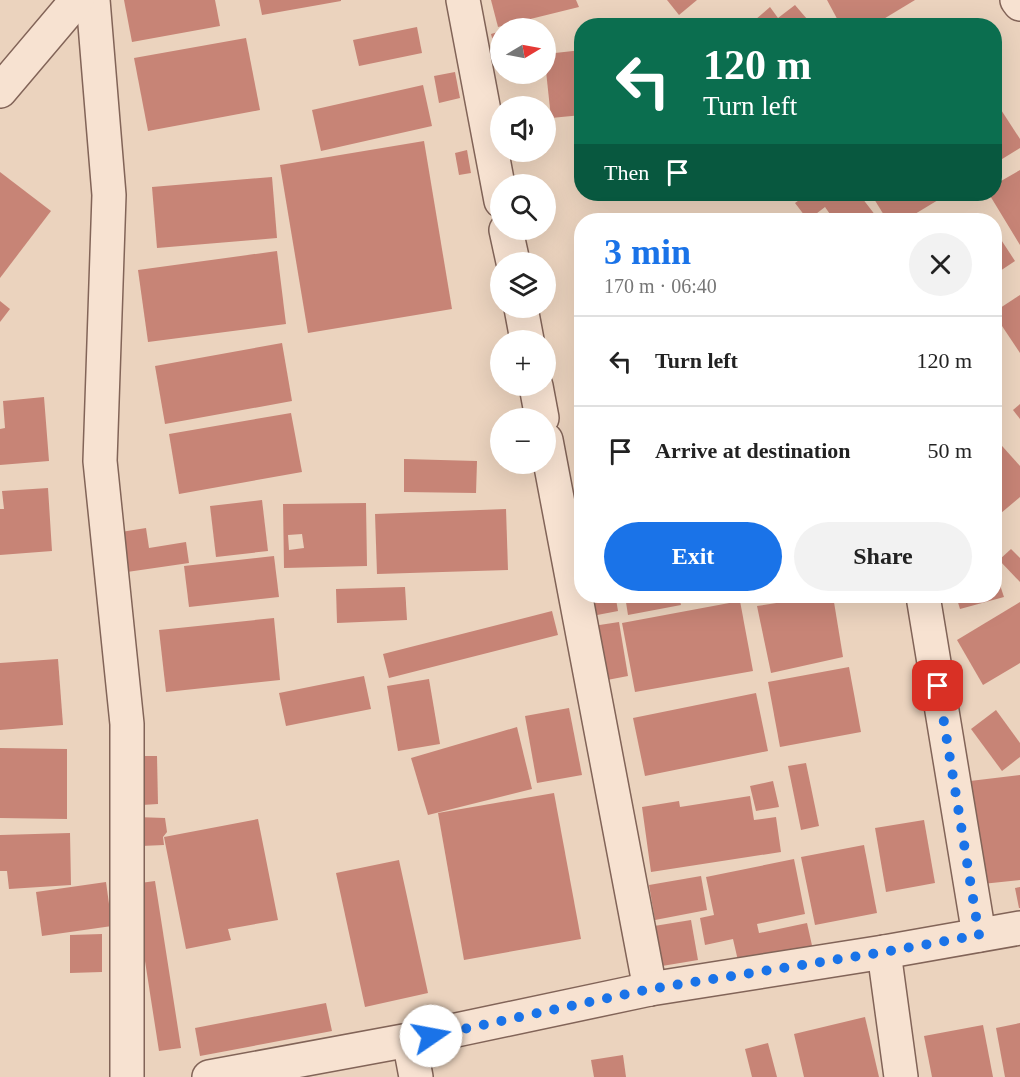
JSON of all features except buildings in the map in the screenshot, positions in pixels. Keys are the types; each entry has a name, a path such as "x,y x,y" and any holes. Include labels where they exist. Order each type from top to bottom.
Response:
{"street":[{"path":"0,91 77,0"},
{"path":"93,0 109,195 100,461 127,724 127,1077"},
{"path":"463,0 496,174"},
{"path":"1017,0 1020,4"},
{"path":"552,474 574,588"},
{"path":"577,603 650,989"},
{"path":"924,603 979,935"},
{"path":"209,1077 409,1040 650,989 1020,928"},
{"path":"884,952 901,1077"},
{"path":"409,1040 416,1077"}],"route":[{"path":"431,1036 650,989 979,935 938,686"}]}
